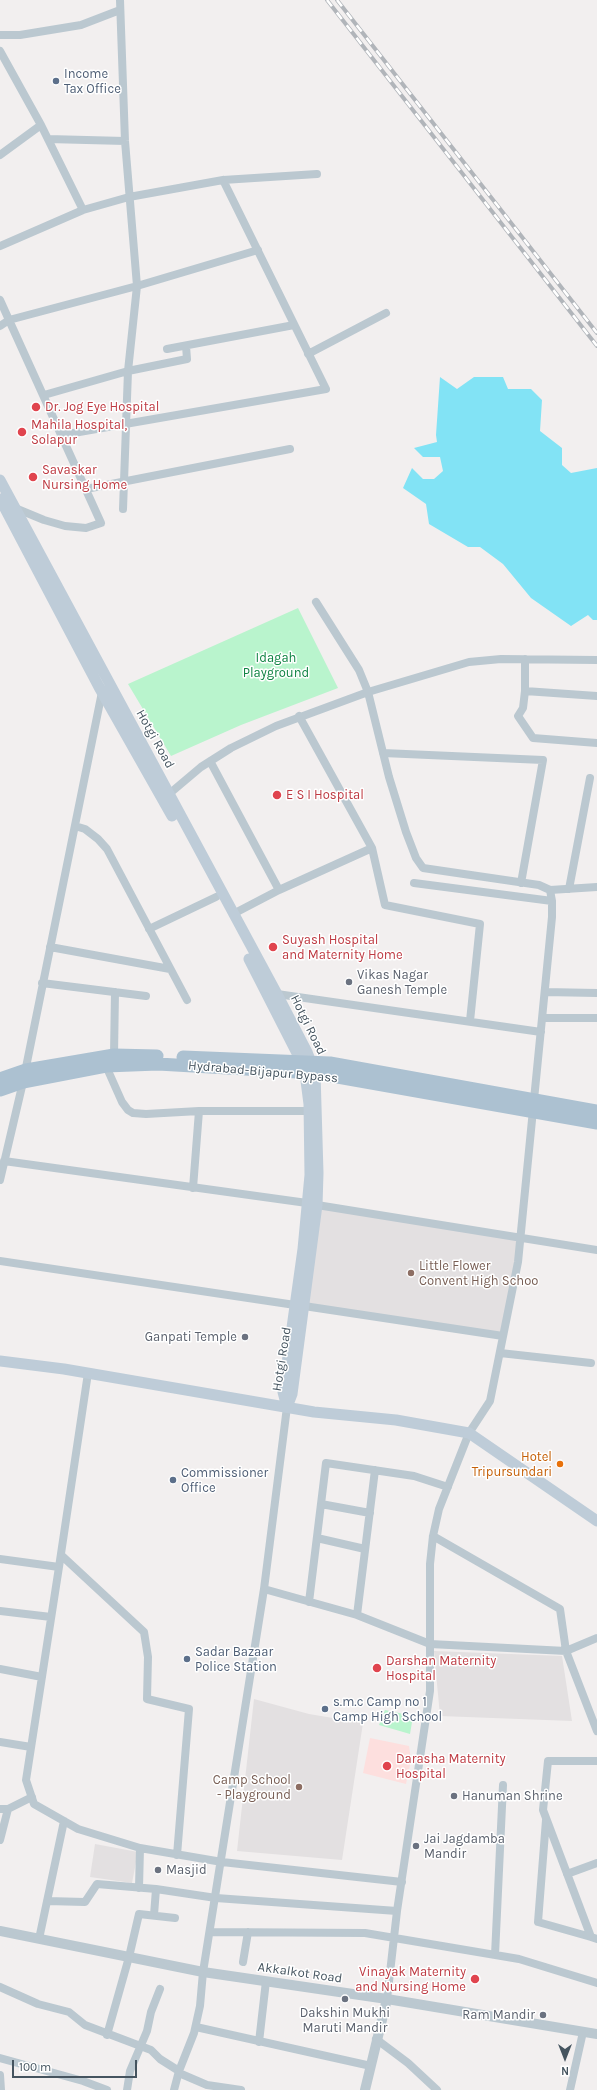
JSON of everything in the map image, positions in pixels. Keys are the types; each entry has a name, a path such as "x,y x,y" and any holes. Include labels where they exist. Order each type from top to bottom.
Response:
{"main road":[{"name":"Hotgi Road","path":"0,480 5,504 102,692 216,897 308,1067 312,1204"},
{"name":"Hotgi Road","path":"5,504 169,794 277,994 308,1067 318,1173 312,1204 299,1306 283,1392 287,1407"},
{"path":"0,1079 24,1076 114,1055 308,1067"},
{"name":"Hydrabad-Bijapur Bypass","path":"0,1090 24,1076 106,1066 158,1064 308,1067 534,1106 597,1123"},
{"path":"534,1106 597,1111"},
{"path":"0,1361 88,1373 287,1407 396,1420 469,1433 597,1521"}],"street":[{"path":"120,0 125,141 137,286 128,371 124,509"},
{"path":"0,35 20,35 81,25 120,10"},
{"path":"0,51 3,64 41,125 83,210"},
{"path":"0,155 41,125"},
{"path":"48,139 125,141"},
{"path":"0,246 83,210 129,197 223,180 317,174"},
{"path":"62,435 326,389 223,180"},
{"path":"0,326 10,320 137,286 258,250"},
{"path":"0,300 101,523 86,528 65,526 44,520 5,504"},
{"path":"308,354 386,313"},
{"path":"167,349 294,325"},
{"path":"44,395 128,371 186,359 186,346"},
{"path":"86,489 290,449"},
{"path":"316,602 359,670 368,692 383,753 406,832 416,858 423,868 539,885 550,890 597,887"},
{"path":"169,794 210,761 231,748 300,716 368,692 469,662 525,659 597,660"},
{"path":"525,659 525,691 523,708 518,716 533,738 597,743"},
{"path":"525,691 597,696"},
{"path":"0,1180 24,1076 102,692"},
{"path":"300,716 372,848 385,905 480,924 470,1021"},
{"path":"383,753 543,760 521,883"},
{"path":"210,761 279,890"},
{"path":"569,889 590,778"},
{"path":"75,826 85,830 98,839 107,849 187,1000"},
{"path":"233,914 279,890 372,848"},
{"path":"414,883 552,901"},
{"path":"365,2090 387,1998 397,1911 430,1691 430,1564 433,1536 439,1509 469,1433 490,1401 518,1262 552,917 550,890"},
{"path":"149,930 216,897"},
{"path":"50,947 170,969"},
{"path":"42,983 146,996"},
{"path":"114,1055 115,992"},
{"path":"545,992 597,993"},
{"path":"277,994 541,1032"},
{"path":"542,1018 597,1018"},
{"path":"106,1066 122,1102 128,1110 133,1113 146,1114 199,1111 309,1111"},
{"path":"193,1188 199,1111"},
{"path":"4,1161 312,1204 520,1240 597,1250"},
{"path":"0,1261 503,1336"},
{"path":"500,1353 591,1364"},
{"path":"88,1373 26,1780 34,1804 78,1829 140,1848 222,1862 402,1882"},
{"path":"174,2090 179,2072 196,2027 264,1589 287,1407"},
{"path":"309,1602 326,1463 414,1476 448,1487"},
{"path":"357,1615 375,1470"},
{"path":"321,1504 370,1513"},
{"path":"433,1536 560,1609 566,1651 597,1731"},
{"path":"317,1538 365,1549"},
{"path":"61,1555 144,1632 148,1657 147,1699 189,1709 177,1855"},
{"path":"0,1559 59,1567"},
{"path":"264,1589 357,1615 430,1644 566,1651 597,1638"},
{"path":"0,1611 51,1617"},
{"path":"0,1669 42,1677"},
{"path":"0,1742 31,1747"},
{"path":"594,1938 567,1874 543,1810 548,1761 597,1760"},
{"path":"495,1955 503,1786"},
{"path":"0,1840 4,1809 32,1796"},
{"path":"546,1817 538,1922 594,1938"},
{"path":"39,1939 64,1821"},
{"path":"139,1888 140,1848"},
{"path":"567,1874 597,1863"},
{"path":"47,1901 85,1902 97,1884 156,1889 216,1898 397,1911"},
{"path":"154,1916 156,1889"},
{"path":"107,2035 129,1957 139,1914 175,1918"},
{"name":"Akkalkot Road","path":"0,1931 204,1972 387,1998 597,2034"},
{"path":"211,1932 365,1933 519,1959 597,1983"},
{"path":"243,1962 248,1932"},
{"path":"259,2042 266,1981"},
{"path":"0,1987 38,2004 69,2012 85,2025 107,2035 151,2050 160,2059 179,2072 207,2085 241,2090"},
{"path":"127,2090 130,2071 160,1989"},
{"path":"196,2027 371,2066"},
{"path":"570,2090 583,2032"},
{"path":"376,2039 408,2063 437,2090"},
{"path":"0,2058 83,2081 107,2090"},
{"path":"0,2075 2,2090"}],"shaded area":[{"name":"Little Flower Convent High Schoo","path":"317,1205 520,1239 503,1336 304,1306"},
{"path":"434,1651 562,1656 572,1721 440,1716"},
{"name":"Camp School - Playground","path":"254,1699 309,1714 363,1723 342,1860 237,1851"},
{"name":"Darasha Maternity Hospital","path":"370,1738 409,1746 411,1760 406,1784 363,1773"},
{"path":"95,1844 138,1852 132,1883 90,1877"}],"green space":[{"name":"Idagah Playground","path":"298,608 338,688 241,725 171,756 128,684"},
{"path":"385,1710 413,1716 410,1734 379,1725"}],"water":[{"path":"440,377 457,389 474,377 503,377 508,389 531,389 542,400 540,431 562,448 562,465 571,473 597,468 597,620 593,620 588,615 571,626 531,598 503,564 480,547 468,547 429,524 426,504 403,488 412,468 423,479 434,479 443,471 440,457 423,457 414,448 437,442 436,435"}],"railway":[{"path":"327,0 597,346"},
{"path":"337,0 597,333"}],"place":[{"name":"Income Tax Office","path":"56,81"},
{"name":"Dr. Jog Eye Hospital","path":"36,407"},
{"name":"Mahila Hospital, Solapur","path":"22,432"},
{"name":"Savaskar Nursing Home","path":"33,477"},
{"name":"E S I Hospital","path":"277,795"},
{"name":"Suyash Hospital and Maternity Home","path":"273,947"},
{"name":"Vikas Nagar Ganesh Temple","path":"349,982"},
{"name":"Little Flower Convent High Schoo","path":"411,1273"},
{"name":"Ganpati Temple","path":"245,1337"},
{"name":"Hotel Tripursundari","path":"560,1464"},
{"name":"Commissioner Office","path":"173,1480"},
{"name":"Sadar Bazaar Police Station","path":"187,1659"},
{"name":"Darshan Maternity Hospital","path":"377,1668"},
{"name":"s.m.c Camp no 1 Camp High School","path":"325,1709"},
{"name":"Darasha Maternity Hospital","path":"387,1766"},
{"name":"Camp School - Playground","path":"299,1787"},
{"name":"Hanuman Shrine","path":"454,1796"},
{"name":"Jai Jagdamba Mandir","path":"416,1846"},
{"name":"Masjid","path":"158,1870"},
{"name":"Vinayak Maternity and Nursing Home","path":"475,1979"},
{"name":"Dakshin Mukhi Maruti Mandir","path":"345,1999"},
{"name":"Ram Mandir","path":"543,2015"}]}
